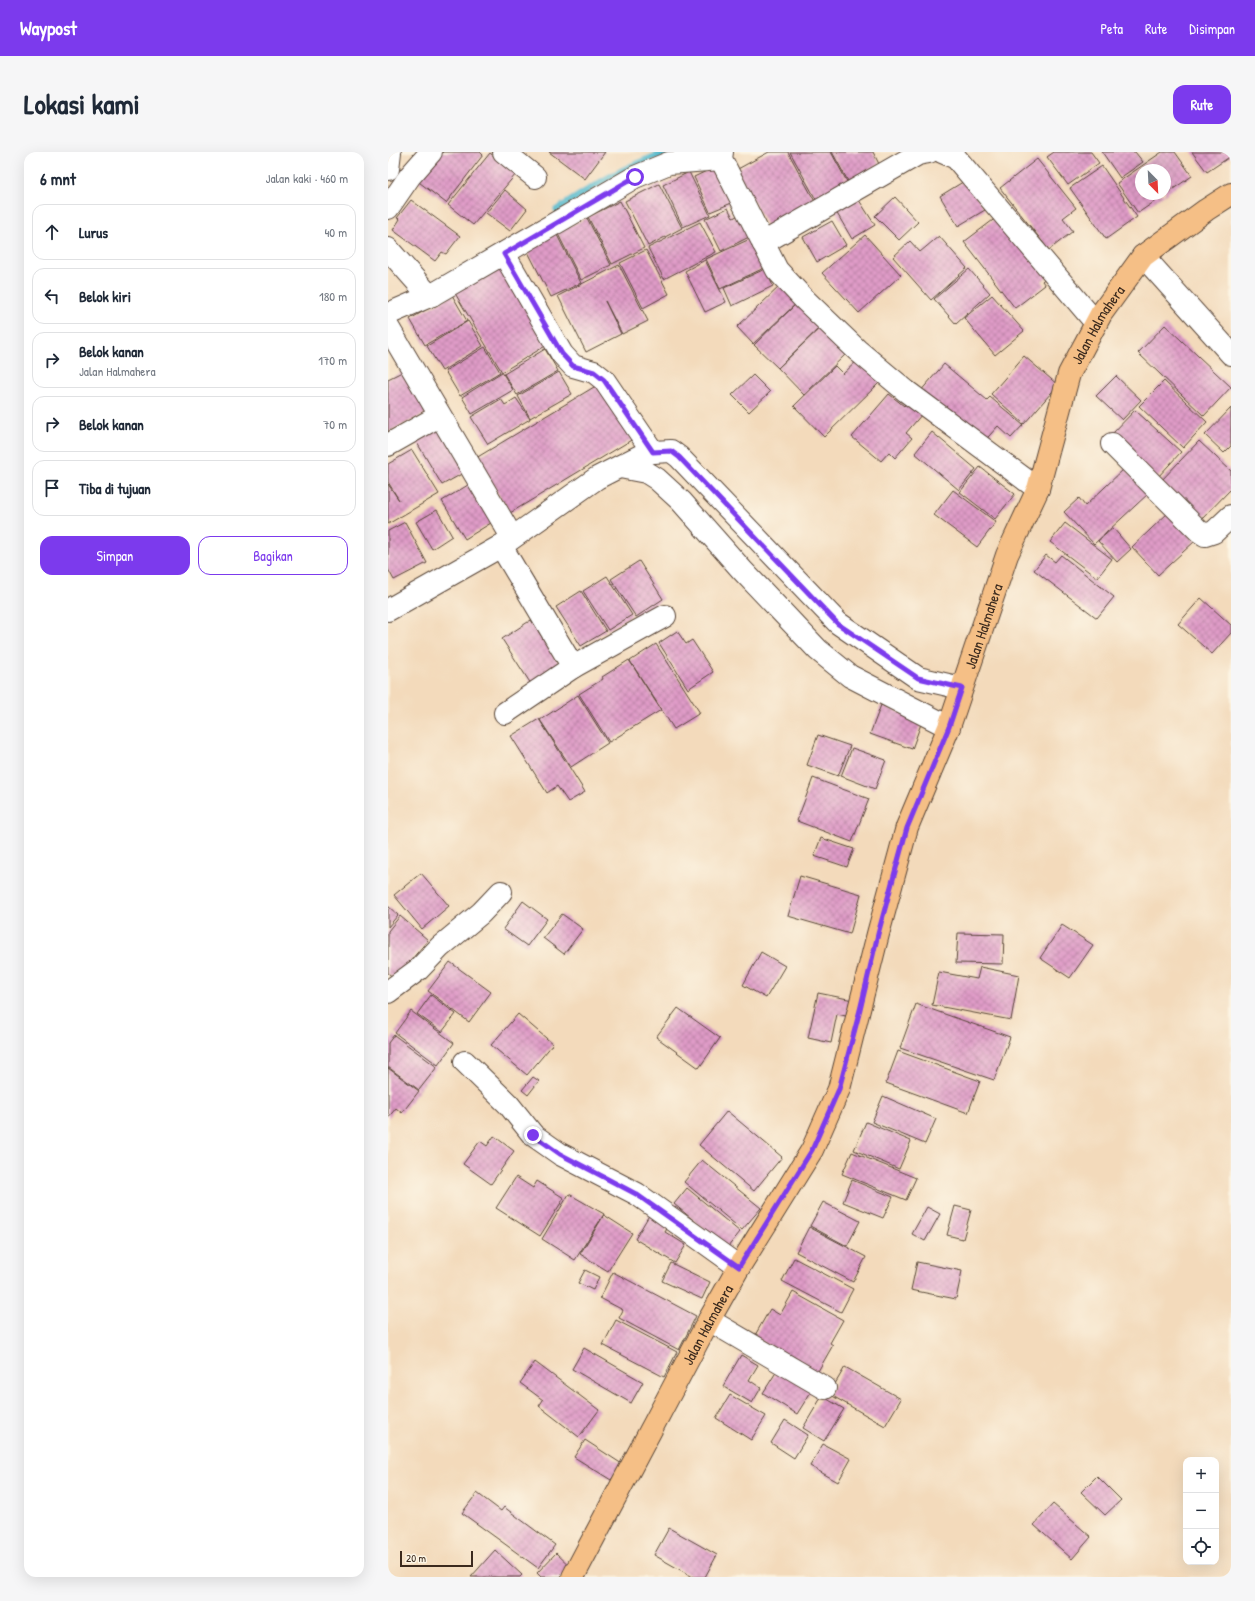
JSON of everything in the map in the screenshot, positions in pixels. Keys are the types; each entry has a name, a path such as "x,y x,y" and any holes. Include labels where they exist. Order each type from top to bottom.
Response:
{"main road":[{"name":"Jalan Halmahera","path":"573,1577 709,1320 739,1267 812,1150 839,1089 878,934 907,828 949,727 1007,555 1038,489 1069,374 1101,314 1143,256 1206,210 1231,194"}],"street":[{"path":"388,169 390,152"},
{"path":"388,208 410,176 430,152"},
{"path":"504,152 535,177"},
{"path":"763,243 918,154 928,152"},
{"path":"942,152 956,158 1096,323"},
{"path":"388,314 417,303 423,288 504,254 635,177 669,163 722,155 777,270 804,299 857,350 906,391 1038,489"},
{"path":"388,249 423,288"},
{"path":"504,254 562,354 573,366 594,372 604,380 653,452"},
{"path":"1143,256 1231,354"},
{"path":"388,327 439,416 573,667"},
{"path":"388,445 439,416"},
{"path":"1112,444 1199,531 1205,535 1214,532 1231,516"},
{"path":"388,610 506,542 597,478 642,455 653,452 671,451 679,457 838,624 918,678 962,688"},
{"path":"620,467 646,472 681,501 742,570 818,650 850,676 949,727"},
{"path":"505,713 573,667 664,616"},
{"path":"388,992 419,969 440,947 481,913 501,892"},
{"path":"465,1062 509,1105 533,1135 560,1154 636,1194 739,1267"},
{"path":"709,1320 825,1388"}],"building":[{"path":"435,152 480,152 483,155 446,203 415,179"},
{"path":"549,152 605,152 585,179"},
{"path":"769,152 788,152 818,207 771,233 736,170"},
{"path":"790,152 831,152 851,189 819,205"},
{"path":"832,152 873,152 879,164 848,181"},
{"path":"1054,152 1091,152 1099,163 1068,185 1047,157"},
{"path":"1102,152 1135,152 1143,162 1140,164 1135,164 1135,168 1120,178"},
{"path":"1162,152 1175,152 1192,176 1171,190 1171,164 1145,164"},
{"path":"1192,152 1231,152 1231,156 1207,172"},
{"path":"490,153 516,174 473,225 448,205"},
{"path":"1037,159 1076,208 1063,218 1073,231 1049,250 1000,188"},
{"path":"717,166 734,202 710,212 694,177"},
{"path":"1102,166 1137,217 1106,239 1070,188"},
{"path":"1135,171 1135,200 1157,200 1138,213 1117,183"},
{"path":"689,172 710,215 683,227 663,185"},
{"path":"966,180 985,210 958,226 940,196"},
{"path":"659,184 682,228 648,246 625,201"},
{"path":"505,190 527,209 510,231 486,213"},
{"path":"857,197 875,225 852,239 835,210"},
{"path":"895,197 918,222 899,240 875,216"},
{"path":"411,200 460,236 446,254 442,252 435,261 393,230 400,219 397,218"},
{"path":"620,201 644,248 612,264 588,217"},
{"path":"728,208 733,218 739,215 749,237 721,251 705,219"},
{"path":"1001,214 1049,275 1042,281 1045,285 1015,308 964,242"},
{"path":"587,218 611,265 581,280 557,232"},
{"path":"832,221 846,245 817,262 803,237"},
{"path":"700,222 716,252 664,279 648,248"},
{"path":"556,233 581,283 551,297 526,248"},
{"path":"865,235 901,275 859,313 822,273"},
{"path":"939,236 967,268 931,300 893,257 910,241 920,252"},
{"path":"750,239 764,268 720,289 706,259"},
{"path":"646,250 669,294 643,308 620,263"},
{"path":"504,260 552,342 502,372 453,290"},
{"path":"705,260 726,302 705,312 685,271"},
{"path":"619,265 648,321 622,334 605,301 621,334 586,352 558,296"},
{"path":"765,269 773,286 732,306 724,288"},
{"path":"969,269 990,293 956,324 934,299"},
{"path":"782,284 799,301 753,344 737,327"},
{"path":"452,295 467,321 425,345 410,319"},
{"path":"992,295 1024,331 995,355 964,318"},
{"path":"799,301 822,325 778,368 754,345"},
{"path":"468,321 483,346 442,371 427,346"},
{"path":"823,325 849,351 804,395 778,368"},
{"path":"1165,325 1231,387 1204,416 1138,353"},
{"path":"485,347 500,372 460,396 445,371"},
{"path":"545,349 558,371 517,395 504,374"},
{"path":"1024,356 1058,385 1024,424 991,394"},
{"path":"860,358 881,381 824,437 794,406 835,366 843,374"},
{"path":"944,364 987,400 990,397 1023,425 1011,438 998,426 980,446 919,393"},
{"path":"408,369 429,412 388,432 388,379"},
{"path":"502,372 513,390 472,414 462,397"},
{"path":"559,372 572,394 530,418 518,396"},
{"path":"753,375 770,392 749,412 732,395"},
{"path":"1116,376 1141,400 1122,420 1096,396"},
{"path":"1164,381 1207,422 1183,448 1139,406"},
{"path":"599,384 633,439 510,513 476,458"},
{"path":"889,394 904,406 907,402 922,414 906,433 912,438 895,458 889,452 881,461 852,437"},
{"path":"516,398 530,419 488,444 471,417 501,399 505,405"},
{"path":"1231,408 1231,446 1224,453 1205,435"},
{"path":"1135,410 1181,452 1157,478 1111,435"},
{"path":"441,426 467,471 442,485 416,441"},
{"path":"932,432 976,469 959,490 915,453"},
{"path":"1199,441 1231,471 1231,489 1201,520 1160,482"},
{"path":"412,450 439,494 388,524 388,484 399,500 388,482 388,464"},
{"path":"980,467 1015,494 995,519 960,492"},
{"path":"1125,468 1149,493 1094,544 1064,512 1079,498 1085,506"},
{"path":"476,480 499,518 465,539 442,501"},
{"path":"953,490 996,522 977,547 934,515"},
{"path":"437,510 452,536 432,549 416,522"},
{"path":"1169,512 1195,541 1158,575 1132,547"},
{"path":"405,522 427,563 394,580 388,569 388,531"},
{"path":"1065,523 1112,559 1097,578 1050,542"},
{"path":"1113,528 1131,549 1117,562 1098,541"},
{"path":"1046,555 1055,562 1061,555 1114,597 1097,618 1034,570"},
{"path":"639,561 663,599 636,617 611,579"},
{"path":"607,576 632,615 608,630 583,591"},
{"path":"581,591 606,631 581,646 556,607"},
{"path":"1201,598 1231,625 1231,633 1212,654 1178,624"},
{"path":"531,620 560,665 531,684 502,639"},
{"path":"677,631 686,644 692,640 713,672 688,689 659,643"},
{"path":"656,644 700,713 674,729 630,661"},
{"path":"629,660 661,710 609,742 579,694"},
{"path":"578,695 608,743 571,767 540,720"},
{"path":"881,705 922,721 912,749 870,734"},
{"path":"539,719 585,792 568,802 557,786 547,793 511,736"},
{"path":"818,735 850,746 838,776 807,765"},
{"path":"852,748 886,760 875,789 841,776"},
{"path":"813,778 869,799 852,842 797,821"},
{"path":"821,838 854,849 847,867 814,856"},
{"path":"421,873 449,906 422,929 394,895"},
{"path":"800,876 861,894 850,934 788,916"},
{"path":"523,901 547,919 527,946 503,929"},
{"path":"388,906 398,915 388,927"},
{"path":"562,914 583,929 564,954 543,938"},
{"path":"400,916 428,940 395,979 388,973 388,931"},
{"path":"1062,925 1093,945 1070,978 1040,958"},
{"path":"958,933 1004,934 1003,964 956,963"},
{"path":"761,952 785,966 766,998 743,985"},
{"path":"450,962 491,992 469,1022 428,991"},
{"path":"980,967 1019,975 1011,1020 932,1005 939,972 977,979"},
{"path":"818,993 853,1000 850,1017 837,1014 831,1043 808,1038"},
{"path":"431,995 456,1014 442,1032 417,1014"},
{"path":"916,1004 1010,1037 994,1080 900,1048"},
{"path":"678,1008 720,1038 699,1068 656,1037"},
{"path":"411,1011 454,1043 438,1065 395,1033"},
{"path":"518,1014 553,1044 527,1075 491,1045"},
{"path":"394,1035 437,1067 419,1090 388,1067 388,1043"},
{"path":"898,1051 980,1081 968,1113 886,1083"},
{"path":"388,1068 419,1091 402,1113 396,1108 388,1118"},
{"path":"533,1077 539,1081 528,1095 522,1090"},
{"path":"883,1096 936,1119 925,1144 872,1122"},
{"path":"727,1111 782,1157 754,1191 699,1145"},
{"path":"866,1122 911,1141 899,1169 854,1150"},
{"path":"494,1136 514,1151 491,1184 463,1164 480,1141 487,1146"},
{"path":"852,1152 916,1178 906,1200 842,1174"},
{"path":"702,1160 761,1208 742,1230 684,1182"},
{"path":"516,1177 533,1188 537,1181 564,1198 540,1236 496,1208"},
{"path":"852,1180 893,1197 883,1218 843,1202"},
{"path":"687,1188 740,1232 727,1248 674,1204"},
{"path":"569,1194 604,1214 575,1260 542,1239"},
{"path":"823,1202 860,1221 847,1246 810,1226"},
{"path":"955,1206 971,1210 963,1239 947,1235"},
{"path":"927,1207 940,1214 925,1241 912,1234"},
{"path":"651,1212 670,1224 665,1232 686,1245 675,1263 635,1239"},
{"path":"604,1215 632,1233 608,1271 580,1254"},
{"path":"809,1227 866,1257 853,1282 796,1252"},
{"path":"794,1258 853,1289 841,1312 782,1281"},
{"path":"917,1262 962,1271 956,1299 911,1290"},
{"path":"671,1263 710,1282 702,1299 662,1281"},
{"path":"585,1270 599,1277 593,1290 578,1283"},
{"path":"613,1272 696,1316 679,1350 619,1318 623,1310 600,1298"},
{"path":"793,1292 843,1320 830,1343 833,1345 817,1373 754,1337 770,1309 780,1315"},
{"path":"616,1320 677,1352 664,1377 603,1345"},
{"path":"584,1348 643,1382 631,1403 572,1369"},
{"path":"741,1355 758,1365 749,1380 761,1388 752,1403 723,1386"},
{"path":"535,1362 599,1410 579,1437 539,1406 543,1400 520,1383"},
{"path":"780,1366 814,1387 797,1414 763,1393"},
{"path":"845,1367 901,1399 885,1426 829,1394"},
{"path":"730,1395 766,1416 751,1440 716,1418"},
{"path":"822,1396 844,1409 824,1441 803,1428"},
{"path":"785,1420 808,1435 794,1458 771,1443"},
{"path":"585,1440 622,1464 611,1480 574,1457"},
{"path":"823,1444 851,1459 838,1482 810,1466"},
{"path":"1097,1476 1121,1500 1105,1515 1081,1492"},
{"path":"477,1493 501,1511 504,1507 555,1545 538,1568 462,1513"},
{"path":"1053,1504 1091,1537 1072,1559 1034,1525"},
{"path":"669,1528 717,1555 705,1577 693,1577 654,1555"},
{"path":"495,1550 522,1575 520,1577 471,1577"},
{"path":"556,1553 573,1569 565,1577 541,1577 537,1573"}],"waterway":[{"path":"557,210 623,170 666,153"}],"route":[{"path":"533,1135 560,1154 636,1194 739,1267 812,1150 839,1089 878,934 907,828 949,727 962,688 918,678 838,624 679,457 671,451 653,452 604,380 594,372 573,366 562,354 504,254 635,177"}]}
